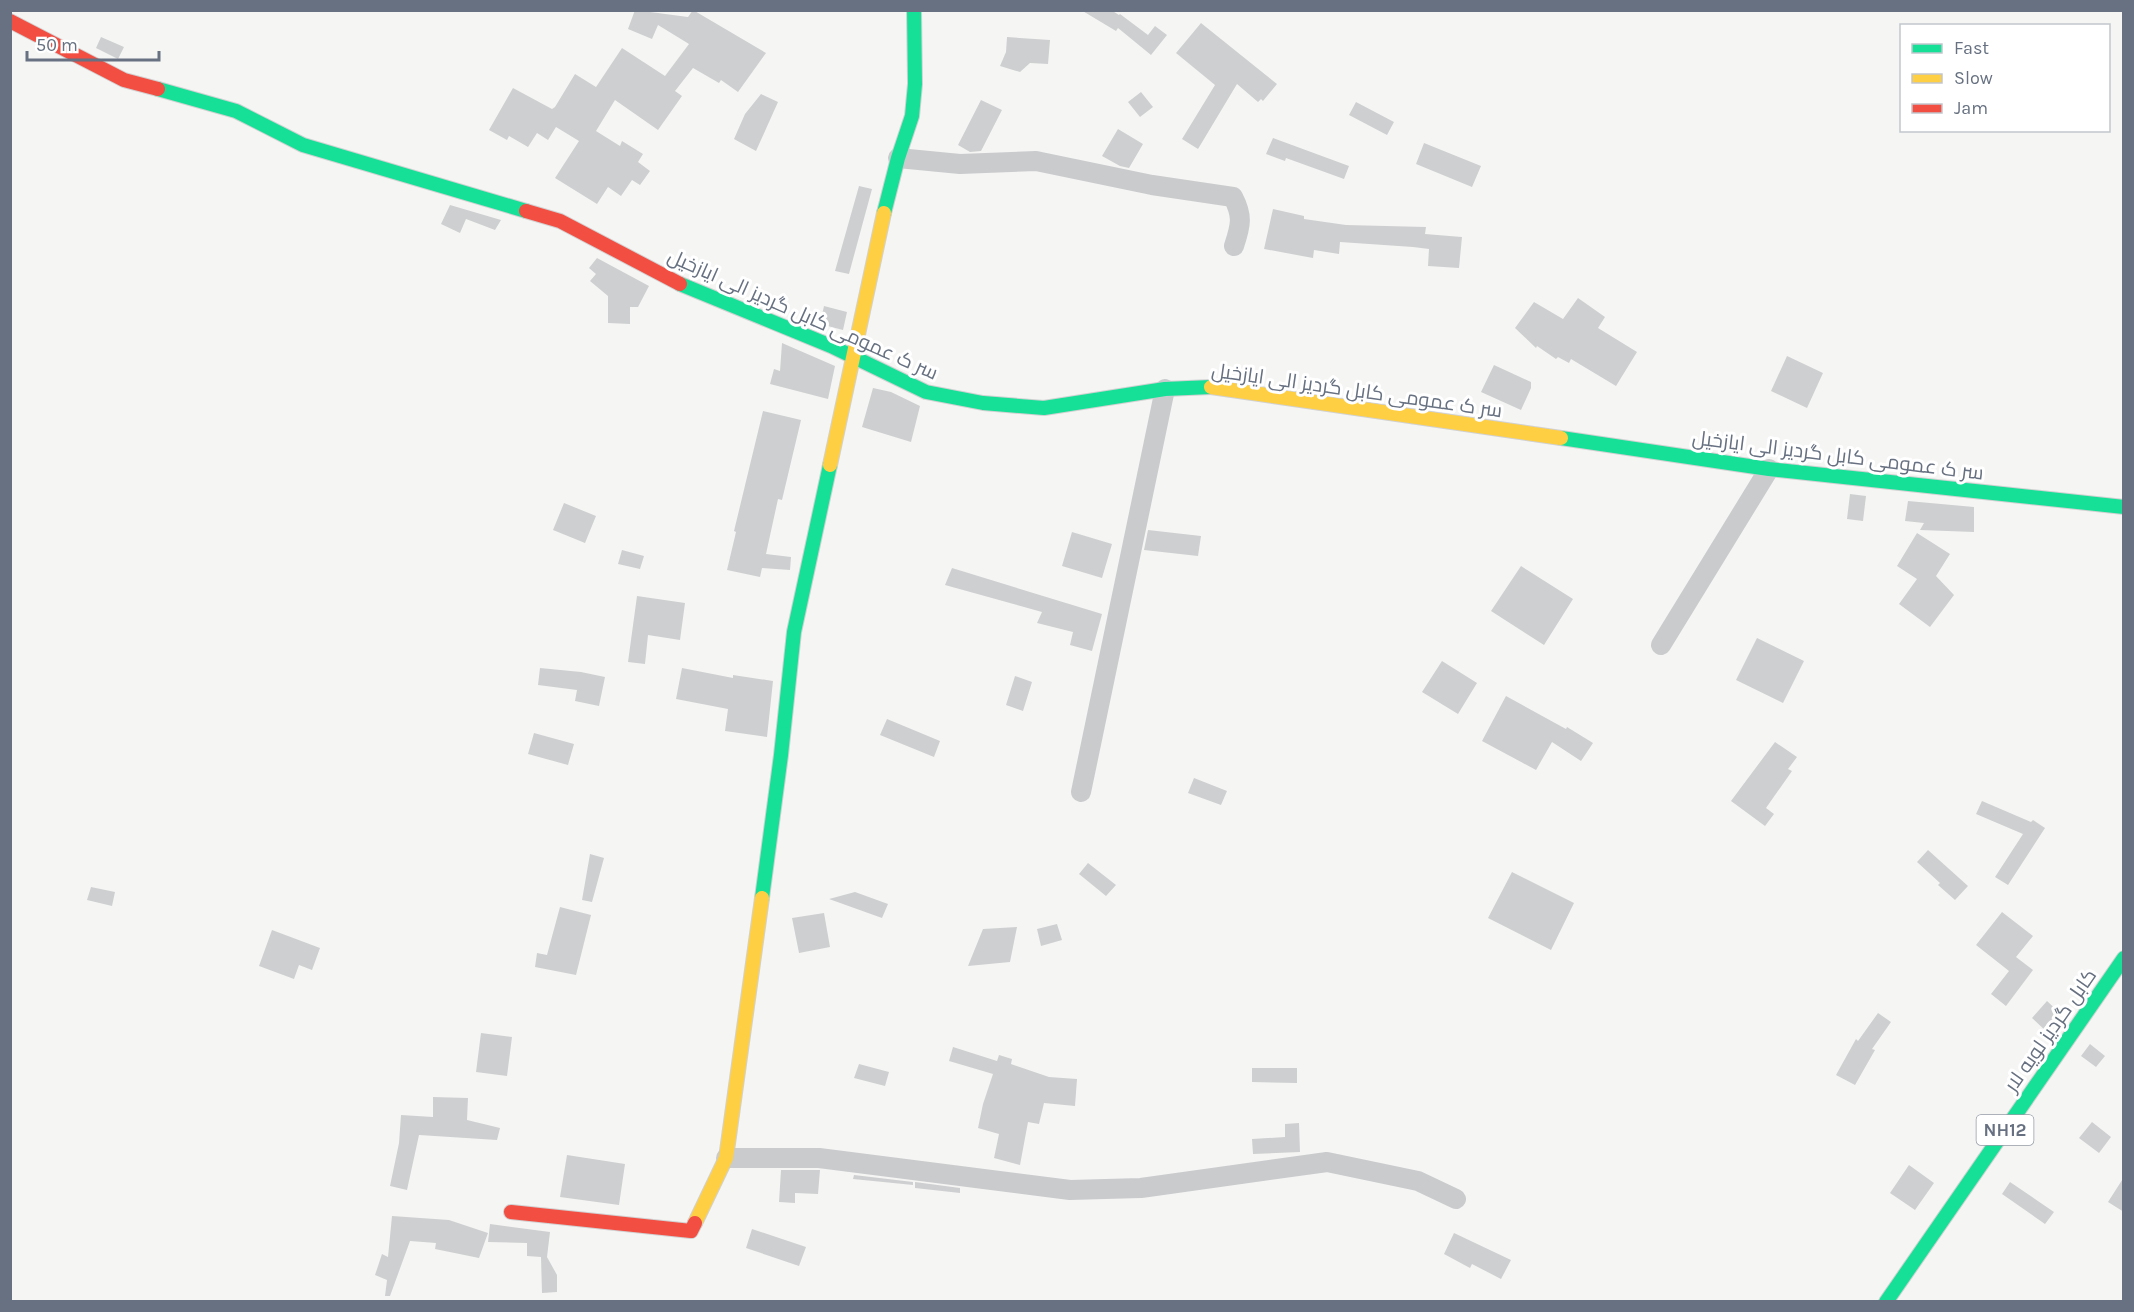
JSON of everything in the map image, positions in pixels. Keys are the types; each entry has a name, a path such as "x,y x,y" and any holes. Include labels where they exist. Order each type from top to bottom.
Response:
{"main road":[{"path":"511,1212 691,1231 726,1158 779,767 794,632 883,219 898,158 912,116 915,84 914,10"},
{"name":"سر ک عمومی کابل گردیز الی ایازخیل","path":"10,21 124,80 236,111 303,145 560,221 675,282 831,346 927,392 982,404 1044,408 1165,389 1216,387 1769,469 2124,507"},
{"name":"کابل گردیز لویه لار","path":"1886,1302 2124,958"}],"street":[{"path":"898,158 960,164 1036,161 1233,197 1239,209 1240,226 1234,246"},
{"path":"1081,792 1165,389"},
{"path":"1661,645 1769,469"},
{"path":"726,1158 819,1158 1070,1190 1141,1188 1327,1162 1418,1181 1456,1199"}],"building":[{"path":"635,10 688,17 693,10 766,53 738,92 721,80 719,83 693,68 675,91 682,96 658,130 615,100 596,131 620,146 622,141 643,154 638,162 650,171 640,185 632,180 621,196 608,187 597,204 555,178 579,141 556,127 548,140 537,133 528,147 509,136 507,140 489,130 513,88 552,109 575,74 596,87 622,48 665,76 689,44 658,25 652,39 628,29"},
{"path":"1081,10 1111,10 1148,35 1155,26 1167,35 1151,55 1118,28 1116,31"},
{"path":"1201,23 1277,84 1263,101 1261,99 1258,102 1237,84 1198,149 1182,139 1215,85 1176,53"},
{"path":"101,37 124,47 118,59 96,48"},
{"path":"1007,37 1050,40 1048,64 1030,63 1020,72 1000,66 1006,52"},
{"path":"1141,92 1153,107 1140,117 1128,102"},
{"path":"761,94 778,102 756,151 734,139 745,114"},
{"path":"981,100 1002,110 981,151 970,152 958,145"},
{"path":"1356,102 1394,122 1387,135 1349,115"},
{"path":"1118,129 1143,144 1129,168 1120,166 1102,156"},
{"path":"1273,138 1349,166 1344,179 1286,158 1285,161 1266,154"},
{"path":"1424,143 1481,166 1472,187 1416,164"},
{"path":"859,186 872,189 849,274 835,271"},
{"path":"450,205 501,220 495,230 466,219 460,233 441,224"},
{"path":"1273,209 1304,216 1304,219 1346,225 1426,227 1425,234 1462,237 1459,268 1428,266 1429,249 1413,247 1340,242 1339,254 1314,250 1313,258 1264,249"},
{"path":"597,258 649,286 638,307 630,307 630,324 608,323 608,296 590,281 596,274 589,268"},
{"path":"1578,298 1605,317 1598,328 1637,352 1616,386 1571,359 1569,363 1558,357 1556,359 1537,346 1536,348 1515,328 1534,302 1563,319"},
{"path":"824,306 847,312 843,330 820,324"},
{"path":"782,343 835,366 828,399 770,384 774,369 780,371"},
{"path":"1787,356 1823,373 1807,408 1771,391"},
{"path":"1494,365 1531,382 1531,388 1521,410 1481,392"},
{"path":"873,388 891,392 920,406 911,442 862,427"},
{"path":"763,411 801,420 782,500 778,499 766,554 791,557 790,570 762,568 760,577 727,570"},
{"path":"1850,494 1866,496 1863,521 1847,519"},
{"path":"1908,501 1974,507 1974,532 1920,530 1924,523 1905,521"},
{"path":"564,503 596,516 585,543 553,530"},
{"path":"1148,530 1201,536 1198,556 1144,550"},
{"path":"1072,532 1112,544 1102,578 1062,566"},
{"path":"1917,533 1950,554 1936,576 1954,595 1930,627 1899,604 1917,579 1897,566"},
{"path":"622,550 644,556 640,569 618,564"},
{"path":"1521,566 1573,599 1544,645 1491,611"},
{"path":"952,568 1102,614 1092,651 1070,645 1073,632 1037,623 1042,612 945,585"},
{"path":"637,596 685,603 680,640 648,635 645,664 628,662"},
{"path":"1757,638 1804,661 1783,703 1736,680"},
{"path":"1442,661 1477,683 1458,714 1422,692"},
{"path":"540,668 605,677 599,706 575,701 577,690 538,685"},
{"path":"682,668 733,678 733,675 773,681 767,737 725,731 728,709 676,699"},
{"path":"1015,676 1032,682 1023,711 1006,705"},
{"path":"1506,696 1593,743 1581,761 1552,742 1536,770 1482,741"},
{"path":"887,719 940,741 934,757 880,735"},
{"path":"534,733 574,744 568,765 528,754"},
{"path":"1775,742 1797,757 1788,769 1792,771 1766,808 1774,814 1765,826 1731,801"},
{"path":"1194,778 1227,791 1221,805 1188,793"},
{"path":"1982,801 2031,822 2033,820 2045,828 2008,885 1995,877 2023,834 1976,814"},
{"path":"1928,850 1968,886 1955,900 1917,862"},
{"path":"590,854 604,858 592,902 582,900"},
{"path":"1088,863 1116,885 1106,896 1079,874"},
{"path":"1512,872 1574,903 1551,950 1488,918"},
{"path":"91,887 115,892 112,906 87,900"},
{"path":"855,892 888,904 882,918 829,899"},
{"path":"560,907 591,915 576,975 535,967 537,953 547,955"},
{"path":"2002,912 2033,936 2016,957 2033,970 2006,1006 1991,994 2009,971 1976,945"},
{"path":"824,913 830,947 799,953 792,918"},
{"path":"1057,924 1062,940 1041,946 1037,929"},
{"path":"1017,927 1010,962 968,966 983,929"},
{"path":"272,930 320,948 312,970 299,965 294,979 259,966"},
{"path":"2047,1001 2062,1015 2047,1032 2032,1018"},
{"path":"1878,1013 1891,1022 1872,1049 1875,1050 1855,1085 1836,1075 1856,1039 1858,1041"},
{"path":"481,1033 512,1037 507,1076 476,1072"},
{"path":"2090,1044 2105,1056 2096,1067 2081,1056"},
{"path":"953,1047 997,1061 999,1055 1012,1059 1011,1064 1049,1077 1077,1079 1075,1106 1044,1103 1039,1124 1028,1122 1020,1165 994,1158 999,1134 978,1128 993,1074 949,1061"},
{"path":"859,1064 889,1072 885,1086 854,1078"},
{"path":"1252,1068 1297,1068 1297,1083 1252,1082"},
{"path":"433,1097 468,1098 467,1120 500,1128 497,1140 419,1135 407,1190 390,1186 399,1143 401,1115 433,1117"},
{"path":"2092,1122 2111,1137 2099,1153 2079,1138"},
{"path":"1299,1123 1300,1152 1253,1154 1252,1139 1285,1137 1285,1124"},
{"path":"567,1155 625,1164 619,1205 560,1197"},
{"path":"1909,1165 1934,1183 1915,1210 1890,1193"},
{"path":"781,1170 820,1170 818,1194 795,1193 795,1203 779,1202"},
{"path":"854,1175 913,1182 913,1185 853,1179"},
{"path":"2124,1177 2124,1212 2108,1202"},
{"path":"915,1182 960,1188 960,1193 915,1188"},
{"path":"2010,1182 2054,1212 2045,1224 2002,1194"},
{"path":"392,1216 449,1220 488,1233 479,1258 435,1249 436,1243 410,1241 390,1296 385,1296 387,1280 375,1275 382,1254 388,1257"},
{"path":"490,1224 550,1232 547,1257 557,1275 557,1292 542,1293 541,1257 527,1256 527,1243 488,1242"},
{"path":"752,1229 806,1247 799,1266 746,1248"},
{"path":"1454,1233 1511,1260 1501,1279 1472,1264 1470,1268 1444,1254"}],"traffic: fast":[{"path":"884,213 898,158 912,116 915,84 914,10"},
{"path":"158,89 236,111 303,145 526,211"},
{"path":"680,284 831,346 926,392 983,403 1044,408 1165,389 1211,387"},
{"path":"1561,438 1769,469 2124,507"},
{"path":"762,898 794,632 830,465"},
{"path":"1886,1302 2124,958"}],"traffic: slow":[{"path":"830,465 884,213"},
{"path":"1211,387 1561,438"},
{"path":"695,1223 726,1158 762,898"}],"traffic: jam":[{"path":"10,21 124,80 158,89"},
{"path":"526,211 560,221 680,284"},
{"path":"511,1212 691,1231 695,1223"}]}
